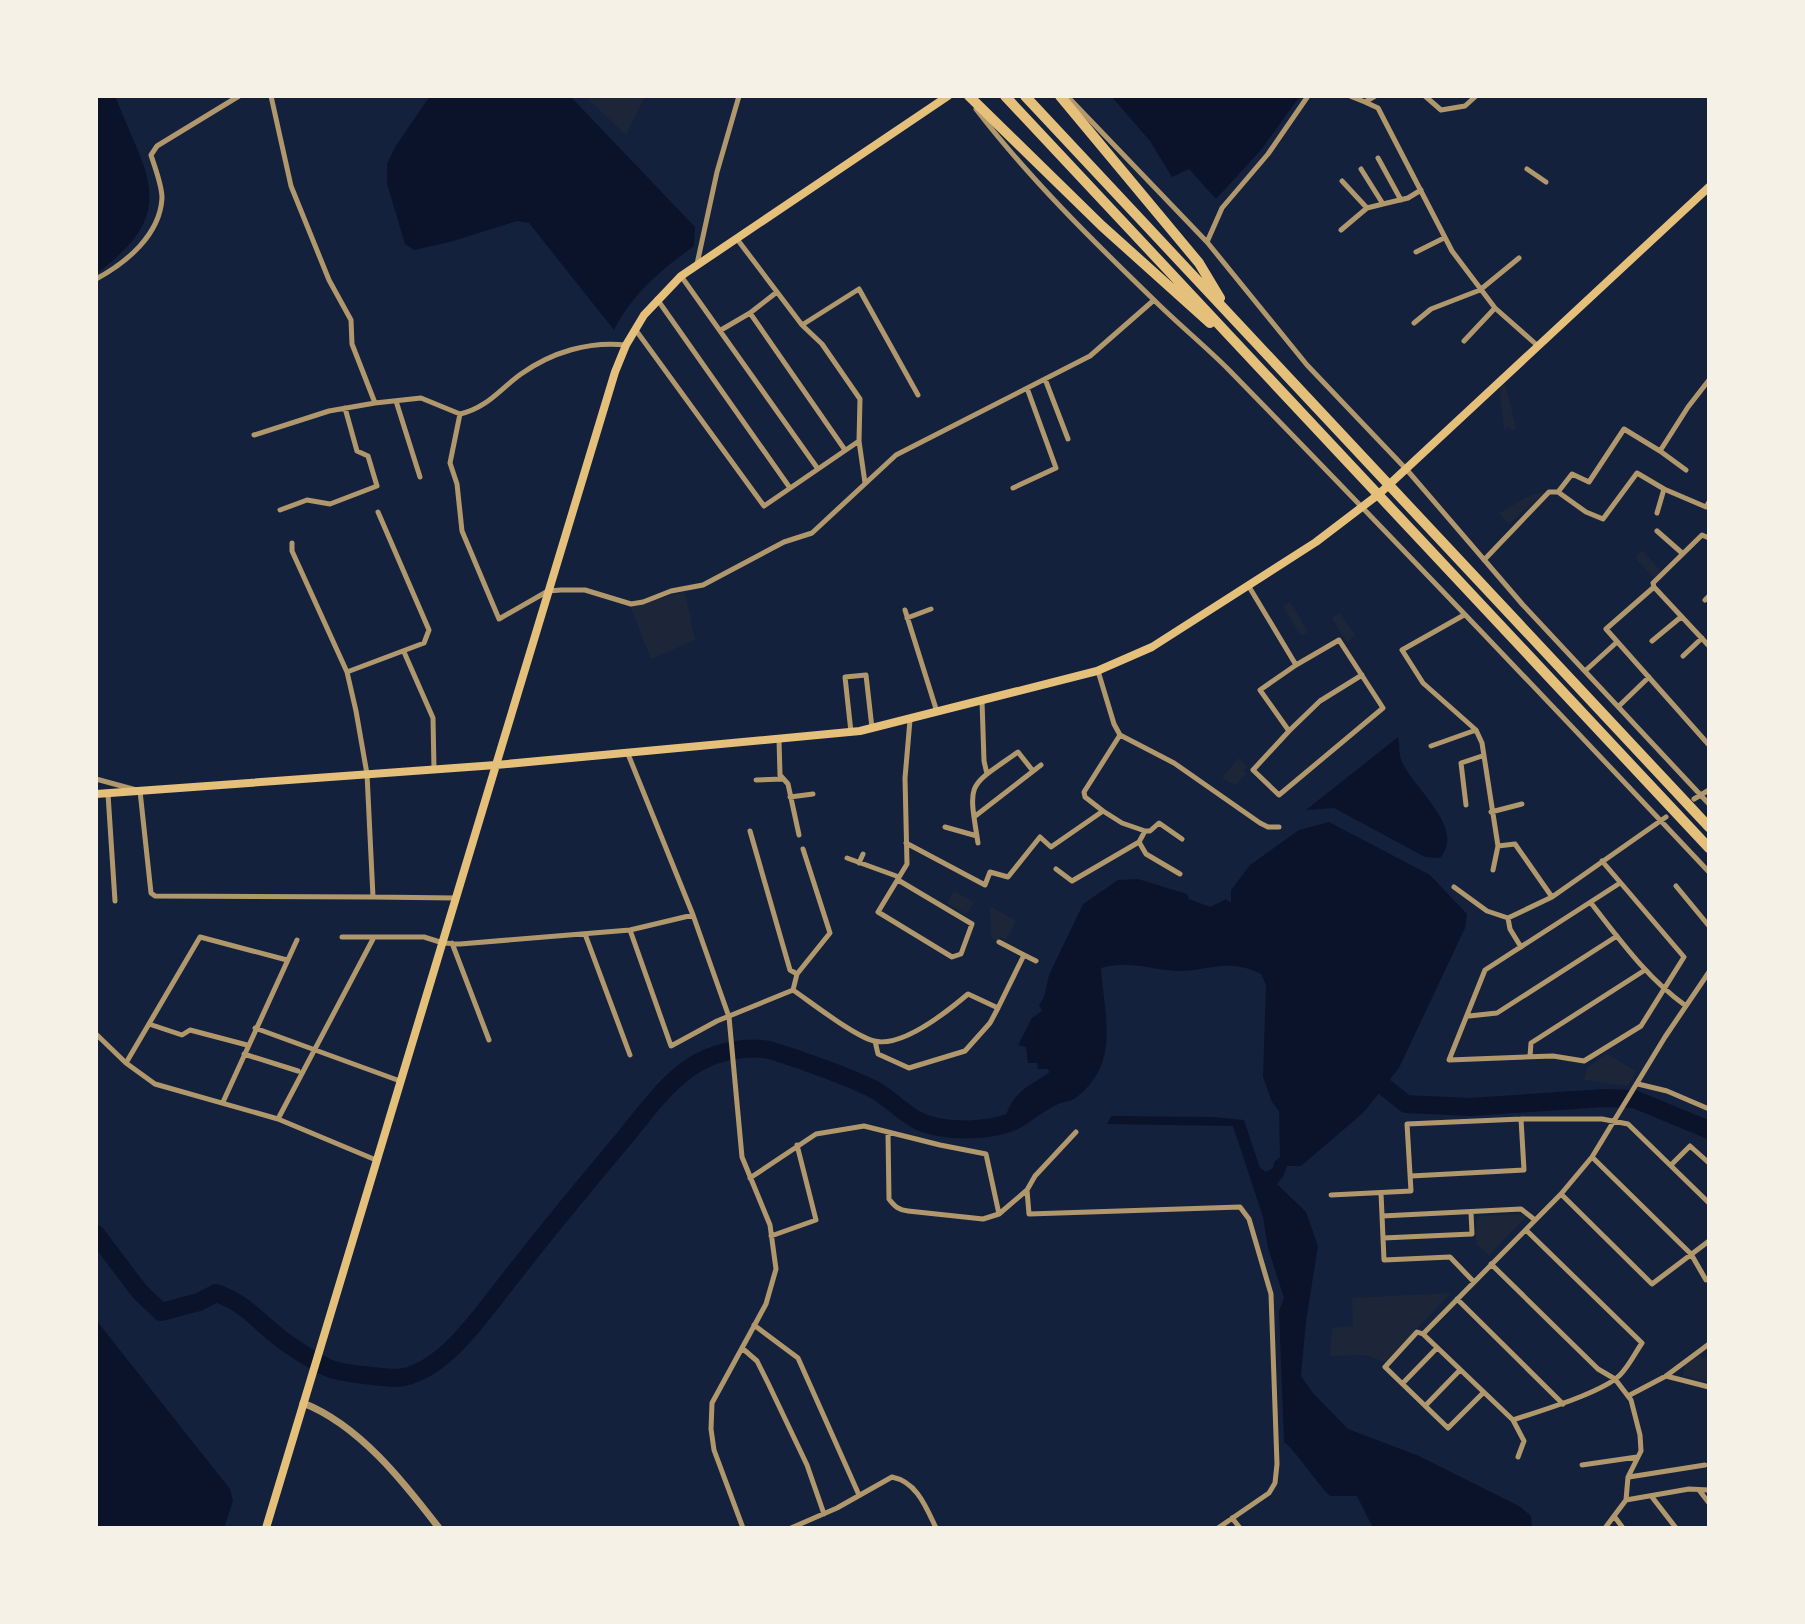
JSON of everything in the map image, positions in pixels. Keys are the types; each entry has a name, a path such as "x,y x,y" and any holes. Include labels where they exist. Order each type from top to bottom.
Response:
{"highway":[{"path":"968,96 1102,226 1239,347"},
{"path":"1005,96 1709,848"},
{"path":"1025,96 1709,827"},
{"path":"1060,96 1199,263 1229,314"}],"main road":[{"path":"266,1528 400,1081 447,943 456,898 548,591 626,345 657,299 681,276 948,96"},
{"path":"96,794 496,765 851,732 910,720 1097,671 1152,647 1316,542 1362,508 1407,470 1709,187"}],"street":[{"path":"96,279 120,266 153,229 162,197 151,155 157,146 239,96"},
{"path":"271,96 291,186 329,280 351,320 352,344 375,403"},
{"path":"697,264 717,172 739,96"},
{"path":"968,96 996,136 1508,657 1663,819 1709,872"},
{"path":"1067,96 1207,242 1307,365 1407,470 1697,797 1709,804"},
{"path":"1207,242 1222,208 1268,154 1308,96"},
{"path":"1350,96 1378,108 1444,238 1495,308 1539,347"},
{"path":"1365,102 1375,96"},
{"path":"1425,96 1441,110 1465,106 1476,96"},
{"path":"1378,158 1401,200"},
{"path":"1361,169 1383,204"},
{"path":"1527,169 1546,182"},
{"path":"1342,181 1367,208"},
{"path":"1341,230 1367,208 1401,200 1421,190"},
{"path":"1416,252 1444,238"},
{"path":"737,239 802,325 822,344 860,399 859,441 865,483"},
{"path":"1414,323 1431,309 1480,290 1519,258"},
{"path":"681,276 818,469"},
{"path":"802,325 859,289 918,395"},
{"path":"721,330 777,292"},
{"path":"657,299 790,488"},
{"path":"460,414 450,463 460,495 462,531 499,619 548,591 585,590 631,604 703,585 784,542 812,533 896,455 1090,356 1154,300"},
{"path":"1464,341 1495,308"},
{"path":"750,313 845,450"},
{"path":"635,329 764,506 859,441"},
{"path":"254,435 345,408 421,398 460,414 476,410 496,397 522,373 574,348 604,343 626,345"},
{"path":"1045,379 1068,439"},
{"path":"1660,451 1709,380"},
{"path":"1013,488 1056,468 1027,388"},
{"path":"396,401 420,477"},
{"path":"280,510 307,500 330,504 377,486 368,456 357,451 345,408"},
{"path":"1558,492 1572,474 1589,482 1624,429 1686,470"},
{"path":"1484,560 1549,492 1558,492 1586,512 1603,519 1637,473 1664,489 1706,507 1709,502"},
{"path":"1657,513 1664,489"},
{"path":"347,672 424,643 429,630 378,512"},
{"path":"1657,531 1682,553"},
{"path":"1709,538 1702,535 1653,583 1709,646"},
{"path":"292,543 292,551 347,672 367,774 373,897"},
{"path":"1248,584 1296,665"},
{"path":"1654,587 1606,629 1709,745"},
{"path":"907,618 931,609"},
{"path":"905,610 937,713"},
{"path":"1464,615 1402,650 1423,683 1476,730 1482,743 1498,846 1493,870"},
{"path":"1652,641 1681,617"},
{"path":"1683,656 1702,638"},
{"path":"1289,731 1260,690 1339,640 1362,675 1383,708 1279,795 1253,770 1320,701 1362,675"},
{"path":"1585,671 1617,642"},
{"path":"404,652 433,718 434,769"},
{"path":"1097,671 1120,735 1174,763 1260,823 1279,827"},
{"path":"851,732 842,677 866,675 872,729"},
{"path":"1619,706 1649,677"},
{"path":"982,701 987,774"},
{"path":"847,858 898,878 972,924 961,954 952,957 878,912 898,878 907,864 905,778 910,720"},
{"path":"1431,746 1476,730"},
{"path":"1120,735 1084,792 1085,797 1122,823 1145,831 1150,831 1159,823 1182,839"},
{"path":"779,739 780,775 785,781 799,835"},
{"path":"945,827 977,840 971,800 973,788 1018,752 1033,771"},
{"path":"628,754 693,915 729,1017 742,1157 770,1225 776,1269 766,1304 712,1403 714,1450 743,1528"},
{"path":"1466,805 1461,763 1482,756"},
{"path":"974,817 1041,765"},
{"path":"96,779 140,791 151,893 155,896 456,898"},
{"path":"756,780 795,783"},
{"path":"1697,797 1709,790"},
{"path":"108,793 115,901"},
{"path":"790,797 813,794"},
{"path":"1491,812 1522,804"},
{"path":"906,843 985,885 990,872 1008,877 1040,837 1051,847 1103,811"},
{"path":"1454,887 1487,911 1508,918 1552,897 1663,819"},
{"path":"750,831 790,970 797,974"},
{"path":"1139,842 1145,831"},
{"path":"754,844 762,841"},
{"path":"1056,869 1072,881 1139,842"},
{"path":"1139,842 1146,854 1180,874"},
{"path":"1498,846 1515,844 1552,897"},
{"path":"793,990 797,974 830,933 803,849"},
{"path":"859,863 863,854"},
{"path":"1602,861 1684,957 1641,1026 1584,1061 1553,1056 1449,1060 1485,970 1620,883"},
{"path":"1676,886 1709,926"},
{"path":"1591,903 1645,970 1663,989 1686,1006"},
{"path":"342,937 424,937 447,943 630,930 693,915"},
{"path":"1508,918 1510,929 1521,947"},
{"path":"630,930 671,1046 793,990"},
{"path":"585,934 630,1055"},
{"path":"1468,1016 1497,1013 1617,936"},
{"path":"126,1063 200,937 287,960"},
{"path":"278,1119 373,939"},
{"path":"223,1102 297,940"},
{"path":"999,942 1036,961"},
{"path":"447,943 489,1040"},
{"path":"875,1041 878,1054 909,1068 965,1051 990,1023 1024,955"},
{"path":"1530,1056 1531,1043 1645,970"},
{"path":"1423,1334 1561,1194 1592,1157 1709,972"},
{"path":"604,984 612,981"},
{"path":"793,990 875,1041 902,1038 942,1017 968,994 998,1008"},
{"path":"149,1024 182,1035 190,1030 247,1045"},
{"path":"255,1028 400,1081"},
{"path":"621,1031 629,1028"},
{"path":"96,1034 126,1063 155,1084 278,1119 376,1160"},
{"path":"209,1043 212,1036"},
{"path":"244,1054 298,1071"},
{"path":"1636,1088 1667,1091 1709,1109"},
{"path":"1411,1176 1524,1170 1521,1119"},
{"path":"1331,1195 1411,1191 1407,1124 1521,1119 1616,1121 1628,1124 1709,1203"},
{"path":"750,1178 816,1134 864,1126 986,1154 999,1214"},
{"path":"888,1133 889,1199 899,1210 983,1219 999,1214 1027,1190 1035,1176 1076,1132"},
{"path":"771,1236 816,1220 797,1145"},
{"path":"1671,1165 1690,1146 1709,1163"},
{"path":"1592,1157 1691,1254 1706,1280 1709,1279"},
{"path":"1027,1190 1029,1214 1240,1207 1249,1219 1271,1294 1277,1464 1275,1483 1269,1493 1218,1528"},
{"path":"1381,1192 1384,1260 1450,1257 1474,1282"},
{"path":"1561,1194 1652,1284 1709,1241"},
{"path":"1382,1216 1521,1209 1535,1220"},
{"path":"1383,1238 1472,1234 1471,1212"},
{"path":"1513,1420 1563,1404 1615,1379 1642,1343 1526,1230"},
{"path":"1491,1264 1598,1369 1615,1379 1637,1415 1641,1451 1628,1477 1626,1500 1605,1528"},
{"path":"1457,1299 1563,1404"},
{"path":"754,1325 798,1358 859,1495"},
{"path":"1483,1393 1448,1428 1385,1367 1417,1332 1423,1334 1513,1420 1524,1441 1518,1457"},
{"path":"1628,1396 1666,1376 1709,1344"},
{"path":"742,1348 757,1361 768,1383 807,1465 824,1514"},
{"path":"1403,1383 1436,1349"},
{"path":"1426,1405 1460,1370"},
{"path":"1666,1376 1709,1387"},
{"path":"303,1403 345,1427 392,1472 439,1528"},
{"path":"1582,1465 1638,1456"},
{"path":"1628,1477 1705,1465"},
{"path":"791,1528 892,1477 900,1478 919,1494 936,1528"},
{"path":"1626,1500 1680,1490 1709,1490"},
{"path":"1699,1490 1709,1503"},
{"path":"1652,1497 1676,1528"},
{"path":"1614,1516 1623,1528"},
{"path":"1232,1518 1240,1528"}],"shaded area":[{"path":"96,96 115,96 145,171 149,192 148,211 139,231 123,252 96,274"},
{"path":"430,96 570,96 695,227 694,246 649,283 614,330 529,223 517,221 414,250 405,244 387,184 387,164"},
{"path":"585,96 645,96 626,135"},
{"path":"1111,96 1300,96 1261,150 1216,199 1189,169 1172,177 1150,141"},
{"path":"1505,384 1516,428 1512,431 1508,427 1504,430 1500,388"},
{"path":"1545,492 1509,524 1499,513 1531,495"},
{"path":"1642,550 1661,571 1654,578 1635,558"},
{"path":"685,592 695,640 651,659 630,606"},
{"path":"1290,602 1308,632 1301,636 1283,606"},
{"path":"1340,613 1355,635 1347,643 1332,618"},
{"path":"1398,737 1405,768 1434,806 1447,833 1447,846 1440,858 1425,857 1334,808 1306,810"},
{"path":"1238,758 1247,767 1243,770 1246,774 1235,785 1222,778"},
{"path":"1329,822 1430,875 1467,914 1465,928 1399,1068 1363,1113 1301,1166 1287,1166 1277,1184 1306,1212 1318,1246 1301,1376 1348,1429 1419,1456 1519,1506 1531,1516 1532,1528 1373,1528 1357,1496 1330,1496 1284,1442 1279,1311 1284,1298 1268,1248 1263,1217 1233,1126 1107,1124 1111,1116 1244,1120 1260,1168 1266,1172 1273,1168 1280,1157 1279,1111 1272,1102 1263,1077 1266,985 1261,974 1238,966 1187,971 1129,965 1101,968 1107,1037 1100,1069 1077,1097 1018,1126 1003,1127 1014,1099 1050,1072 1038,1069 1037,1063 1028,1063 1026,1047 1018,1045 1032,1018 1042,1011 1039,1005 1049,975 1083,904 1118,880 1138,879 1187,894 1189,899 1210,907 1226,899 1231,903 1231,890 1250,865 1299,830"},
{"path":"954,891 974,902 966,914 947,903"},
{"path":"990,906 1016,921 1006,940 991,938"},
{"path":"1607,1054 1636,1071 1628,1086 1584,1080 1587,1067"},
{"path":"1523,1214 1526,1217 1489,1255 1476,1244 1476,1221 1479,1216"},
{"path":"1451,1293 1385,1362 1365,1355 1330,1356 1332,1328 1353,1326 1352,1298"},
{"path":"96,1320 230,1489 233,1501 224,1528 96,1528"},
{"path":"1709,1354 1709,1382 1683,1376 1685,1365 1700,1355 1703,1359"}],"waterway":[{"path":"96,1234 140,1292 161,1312 199,1302 216,1293 241,1306 286,1343 326,1367 353,1374 397,1378 413,1375 428,1367 456,1344 660,1095 678,1076 707,1058 743,1049 770,1050 869,1087 915,1119 939,1127 986,1128 1014,1121 1024,1115"},
{"path":"1372,1070 1377,1081 1406,1104 1470,1107 1604,1098 1634,1099 1709,1130"}]}
